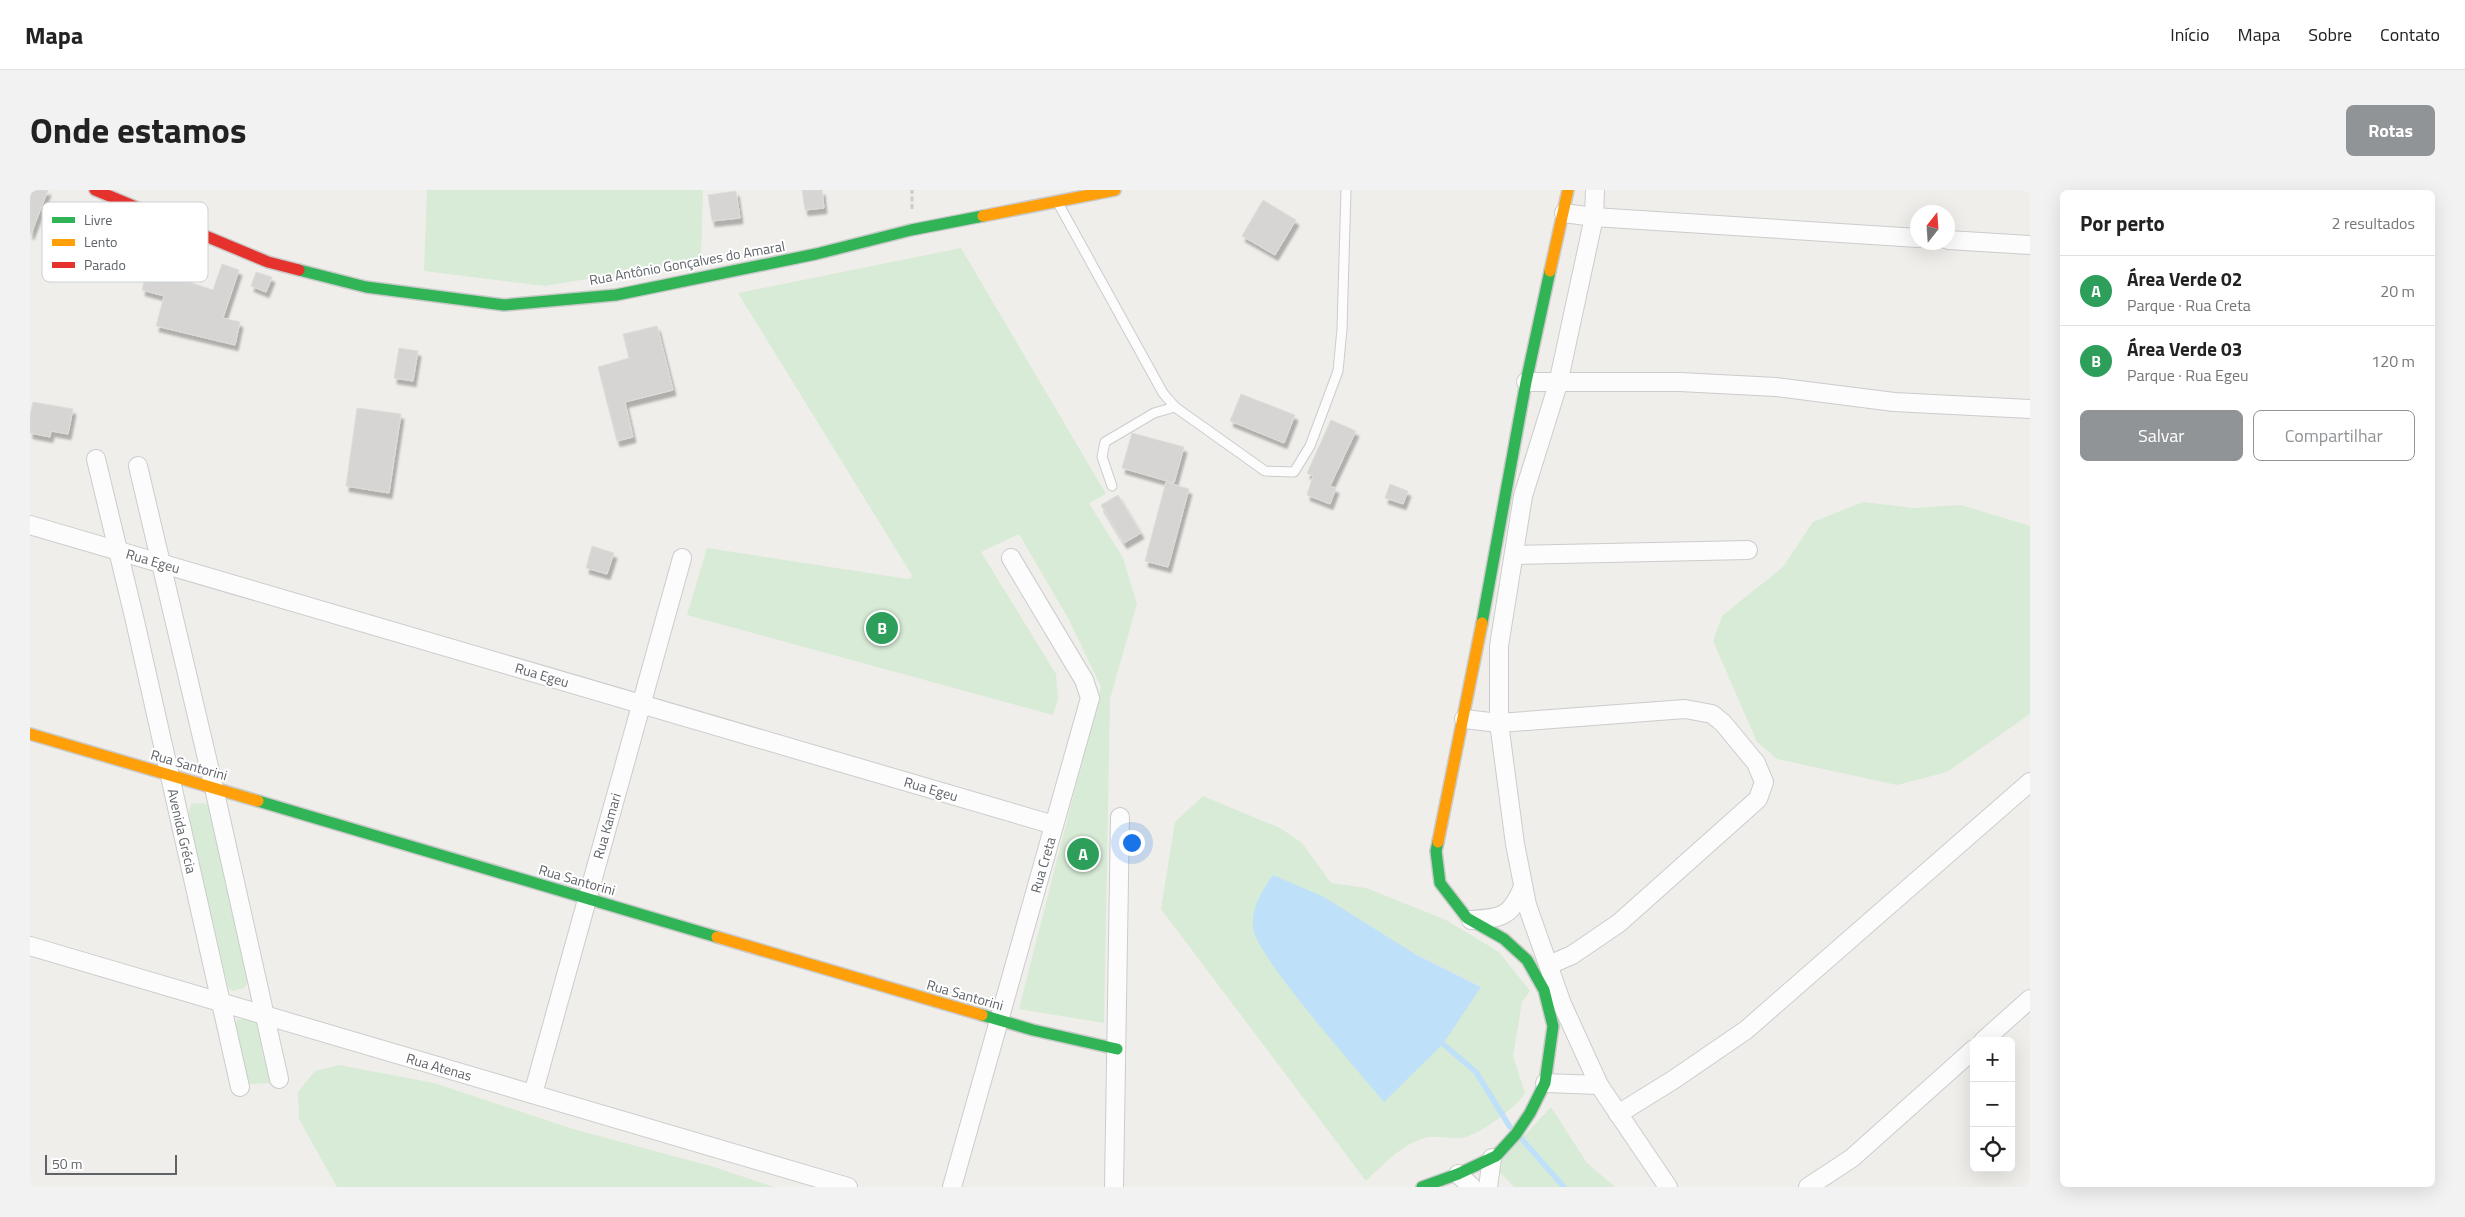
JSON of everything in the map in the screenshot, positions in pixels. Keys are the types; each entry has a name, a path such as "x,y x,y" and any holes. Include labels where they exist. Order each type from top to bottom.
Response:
{"street":[{"name":"Rua Antônio Gonçalves do Amaral","path":"95,190 124,202"},
{"name":"Rua Antônio Gonçalves do Amaral","path":"208,237 268,262 366,287 504,305 616,295 816,254 911,230 1058,203 1115,190"},
{"path":"1422,1187 1458,1174 1492,1158 1516,1134 1530,1113 1545,1083 1553,1026 1544,990 1527,960 1504,939 1471,920 1440,883 1436,851 1498,545 1526,382 1568,190"},
{"path":"1595,190 1594,217 1558,384 1523,496 1499,646 1499,723 1515,844 1523,887 1527,904 1562,1004 1599,1084 1668,1187"},
{"path":"1564,213 1594,217 1910,237"},
{"path":"1955,240 2030,245"},
{"path":"1526,382 1558,384 1680,382 1776,387 1894,402 2030,409"},
{"name":"Avenida Grécia","path":"96,459 240,1087"},
{"path":"138,466 214,788 279,1079"},
{"name":"Rua Egeu","path":"30,525 1054,825"},
{"path":"1514,555 1748,550"},
{"name":"Rua Kamari","path":"532,1094 682,558"},
{"name":"Rua Creta","path":"952,1187 1090,698 1084,680 1011,558"},
{"path":"1464,719 1499,723 1685,709 1712,714 1723,723 1756,763 1764,782 1758,799 1619,923 1572,955 1549,965"},
{"name":"Rua Santorini","path":"30,734 999,1020 1117,1049"},
{"path":"1618,1114 1673,1080 1746,1030 2030,782"},
{"path":"1114,1187 1120,817"},
{"path":"1471,920 1494,919 1506,914 1515,906 1523,887"},
{"name":"Rua Atenas","path":"30,946 848,1187"},
{"path":"1987,1037 2030,999"},
{"path":"1808,1187 1852,1158 1970,1053"},
{"path":"1545,1083 1599,1084"},
{"path":"1488,1187 1492,1158"},
{"path":"1458,1174 1472,1187"}],"lane":[{"path":"1058,203 1162,393 1174,407 1265,471 1294,472 1310,446 1338,371 1342,330 1346,190"},
{"path":"1112,486 1102,457 1104,442 1154,413 1174,407"}],"green space":[{"path":"427,190 703,190 701,260 545,286 424,271"},
{"path":"961,248 1106,494 1089,503 1123,558 1137,604 1110,699 1104,1023 1019,1009 1101,687 1069,620 1019,534 981,552 1056,674 1058,699 1053,715 687,615 707,548 908,579 913,577 738,293"},
{"path":"1863,502 1913,508 1961,505 2030,526 2030,714 1947,772 1897,785 1777,759 1757,742 1713,641 1722,616 1783,567 1813,522"},
{"path":"1203,796 1280,828 1302,843 1331,883 1366,888 1446,920 1499,952 1530,991 1522,1002 1513,1056 1525,1093 1495,1121 1476,1133 1460,1138 1429,1137 1417,1141 1393,1156 1366,1181 1161,909 1175,822","holes":["1415,954 1481,987 1268,960"]},
{"path":"203,803 208,805 214,819 250,980 244,988 233,991 228,987 188,816 191,804"},
{"path":"251,1018 256,1022 274,1083 249,1084 233,1028 237,1020"},
{"path":"339,1065 434,1083 573,1129 714,1167 774,1187 337,1187 299,1119 298,1092 315,1071"},
{"path":"1551,1107 1587,1163 1615,1187 1514,1187 1495,1167"}],"water":[{"path":"1273,875 1324,897 1415,954 1481,987 1443,1044 1384,1102 1289,988 1259,942 1253,928 1254,913 1261,893"}],"building":[{"path":"30,190 48,190 42,202 30,234"},
{"path":"802,190 822,190 824,208 805,210"},
{"path":"736,191 740,218 712,221 708,195"},
{"path":"1263,200 1296,220 1275,255 1242,236"},
{"path":"222,264 239,270 223,318 240,322 235,345 156,326 164,296 142,290 144,282 189,282 213,290"},
{"path":"256,272 272,277 266,292 251,286"},
{"path":"657,326 673,390 625,402 633,437 617,441 598,367 629,358 623,334"},
{"path":"399,348 418,351 413,381 394,378"},
{"path":"1241,394 1295,415 1284,443 1230,421"},
{"path":"33,402 73,409 68,434 51,431 50,437 30,433 30,415"},
{"path":"357,408 401,414 389,493 346,486"},
{"path":"1331,420 1356,431 1330,486 1336,488 1330,504 1307,495 1313,476 1307,473"},
{"path":"1132,433 1184,447 1174,483 1122,468"},
{"path":"1166,482 1189,489 1168,567 1145,561"},
{"path":"1390,484 1408,491 1403,504 1385,498"},
{"path":"1118,495 1141,533 1124,543 1101,505"},
{"path":"592,546 614,553 607,574 586,568"}],"waterway":[{"path":"1443,1044 1476,1072 1510,1127"},
{"path":"1520,1137 1564,1187"}],"traffic: fast":[{"path":"299,270 366,287 504,305 616,295 816,254 911,230 983,216"},
{"path":"1482,623 1526,382 1550,271"},
{"path":"258,801 717,937"},
{"path":"1422,1187 1458,1174 1496,1156 1516,1134 1530,1113 1545,1083 1553,1026 1544,990 1527,960 1504,939 1467,918 1440,883 1436,851 1438,842"},
{"path":"982,1015 1033,1030 1117,1049"}],"traffic: slow":[{"path":"983,216 1115,190"},
{"path":"1550,271 1568,190"},
{"path":"1438,842 1482,623"},
{"path":"30,734 258,801"},
{"path":"717,937 982,1015"}],"traffic: jam":[{"path":"95,190 124,202"},
{"path":"208,237 268,262 299,270"}],"place":[{"name":"Área Verde 03","path":"882,628"},
{"name":"Área Verde 02","path":"1083,854"}]}
